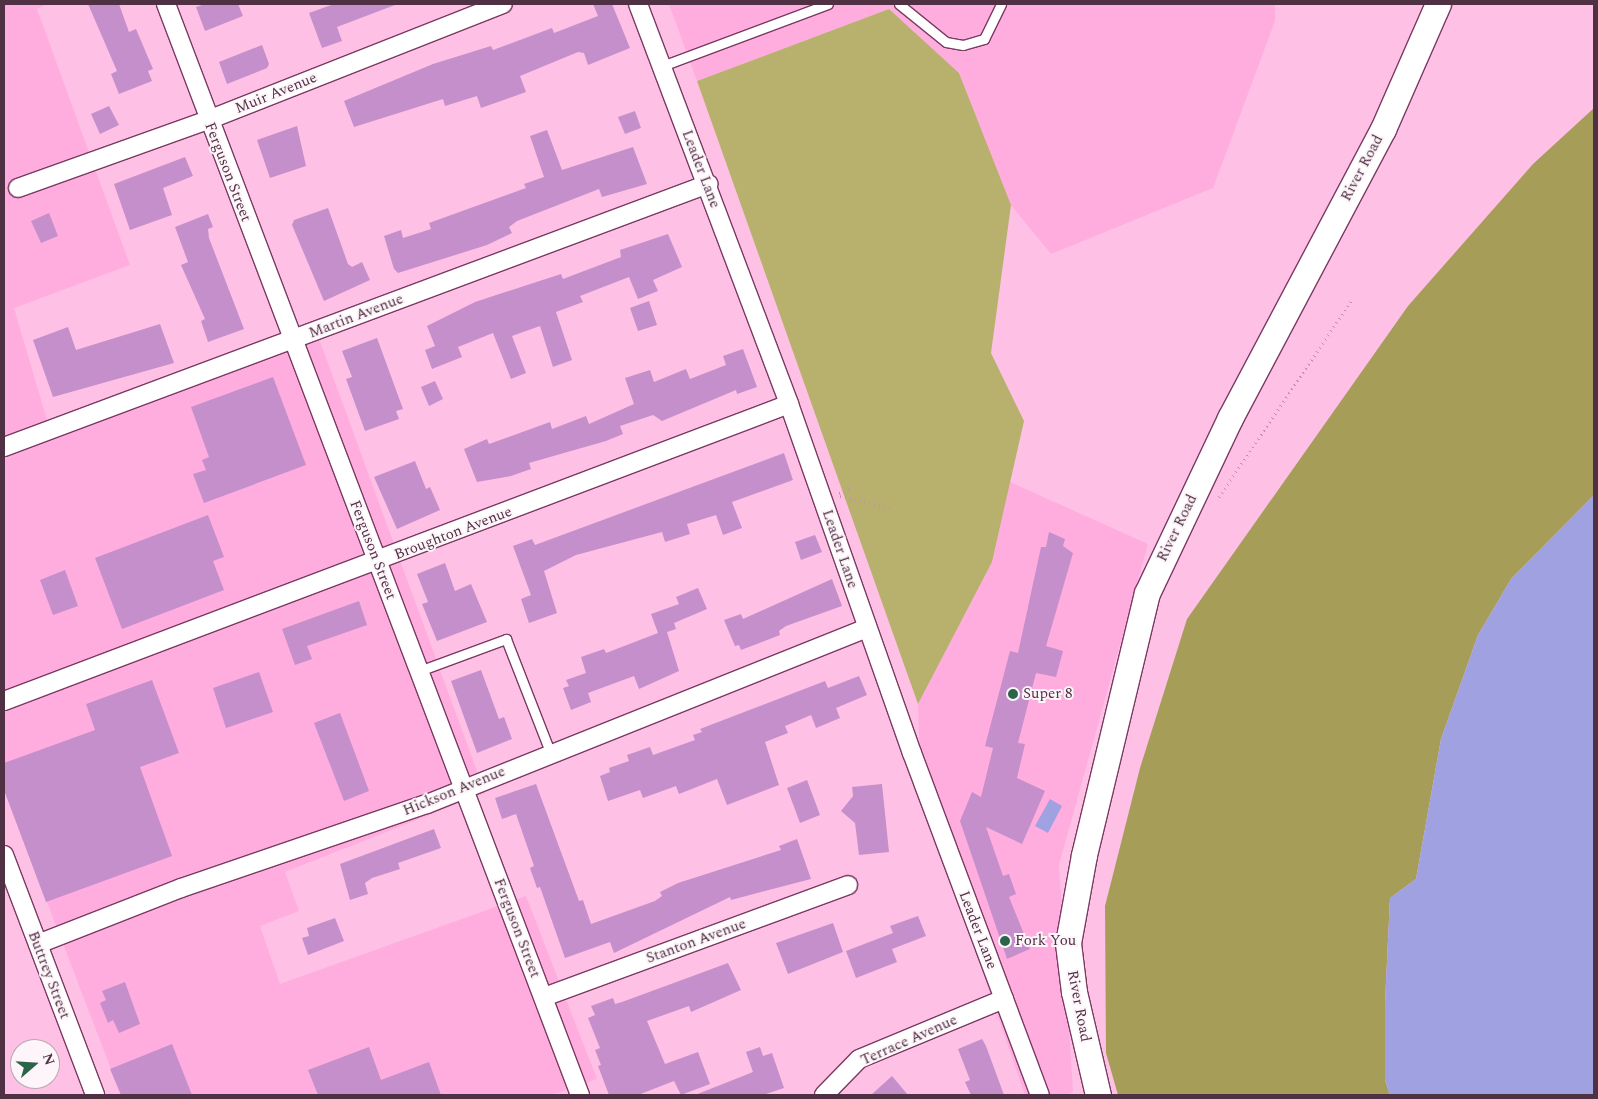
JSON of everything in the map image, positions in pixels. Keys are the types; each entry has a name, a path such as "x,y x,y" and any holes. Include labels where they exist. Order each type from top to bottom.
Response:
{"main road":[{"name":"River Road","path":"1098,1095 1074,992 1068,943 1084,855 1147,593 1230,418 1383,129 1438,4"}],"street":[{"name":"Ferguson Street","path":"166,4 291,341 378,561 580,1095"},
{"name":"Muir Avenue","path":"18,188 208,120 503,4"},
{"name":"Leader Lane","path":"638,4 790,404 867,628 1040,1095"},
{"name":"Martin Avenue","path":"4,447 708,184"},
{"name":"Broughton Avenue","path":"4,701 790,404"},
{"name":"Hickson Avenue","path":"38,944 180,888 427,804 462,787 867,628"},
{"name":"Buttrey Street","path":"4,855 95,1095"},
{"name":"Stanton Avenue","path":"544,997 848,885"},
{"name":"Terrace Avenue","path":"824,1095 859,1060 1004,999"}],"lane":[{"path":"662,66 828,4"},
{"path":"899,4 946,42 957,45 984,38 1001,4"},
{"path":"419,672 506,639 550,752"}],"path":[{"path":"1216,501 1352,300"},
{"path":"837,494 890,508"}],"shaded area":[{"path":"4,4 47,4 37,9 130,265 14,308 47,420 313,322 485,793 285,872 299,911 260,926 280,984 526,896 597,1079 552,1095 121,1095 4,790"},
{"path":"669,4 1275,4 1275,21 1213,188 1051,254 1011,205 959,73 889,9 697,81"},
{"path":"889,9 959,73 1011,205 991,353 1024,421 992,562 918,704 697,81"},
{"path":"1594,108 1594,495 1511,579 1478,635 1441,739 1416,879 1390,898 1385,1003 1385,1080 1390,1095 1118,1095 1106,1053 1105,906 1140,768 1187,619 1408,306 1533,164"},
{"path":"1010,482 1148,544 1059,865 1073,1092 1067,1095 1025,1095 921,794 918,704 992,562"}],"water":[{"path":"1594,495 1594,1095 1390,1095 1385,1080 1385,1003 1390,898 1416,879 1441,739 1478,635 1511,579"},
{"path":"1050,799 1062,806 1048,833 1035,826"}],"building":[{"path":"88,4 119,4 129,32 136,29 153,69 148,71 152,81 119,94 111,74 117,71"},
{"path":"205,4 238,4 243,16 205,31 196,7"},
{"path":"334,4 395,5 337,27 342,41 322,48 309,13"},
{"path":"593,4 612,4 630,48 588,65 584,53 578,52 520,76 526,92 481,108 477,96 445,106 443,99 354,127 344,101 433,64 491,46 493,50 552,28 554,33 598,16"},
{"path":"262,45 269,64 267,68 227,84 219,62"},
{"path":"109,106 119,125 100,134 91,114"},
{"path":"635,111 641,128 625,134 618,117"},
{"path":"297,126 306,166 270,178 257,140"},
{"path":"547,130 562,170 633,147 647,184 602,197 599,189 517,221 509,227 512,233 487,245 398,273 394,269 384,236 401,230 403,238 431,229 429,223 526,188 524,184 544,177 530,136"},
{"path":"185,157 193,176 163,188 172,215 130,230 114,184"},
{"path":"328,208 348,264 352,267 362,262 370,280 324,301 292,225 294,220"},
{"path":"49,213 58,236 41,243 31,221"},
{"path":"208,214 213,227 208,229 209,238 244,329 208,342 201,321 205,319 181,265 188,262 175,227"},
{"path":"668,234 682,267 653,280 658,291 638,299 629,277 580,296 583,302 556,312 572,360 553,367 540,326 512,336 526,373 511,379 493,333 458,347 462,357 432,369 425,350 435,346 427,326 475,302 561,274 563,279 621,257 620,250"},
{"path":"649,301 657,325 638,331 630,308"},
{"path":"160,324 174,363 53,397 33,340 68,327 76,350"},
{"path":"377,338 403,409 396,411 399,419 365,431 346,379 352,377 342,351"},
{"path":"743,349 757,387 737,394 736,390 662,421 653,415 620,426 623,434 606,441 529,463 531,469 511,476 477,482 464,449 487,439 489,444 550,422 552,429 586,416 589,424 634,404 625,378 650,370 654,382 686,369 690,379 726,365 723,356"},
{"path":"273,377 306,465 204,503 193,474 206,470 202,460 209,457 191,407"},
{"path":"435,381 443,399 429,406 421,387"},
{"path":"784,453 793,480 732,502 742,528 723,535 716,515 687,524 690,534 665,542 662,532 576,555 544,571 557,613 529,623 521,599 531,595 513,546 532,539 535,545"},
{"path":"415,461 426,489 430,487 440,510 397,529 374,477"},
{"path":"208,515 224,557 213,561 224,590 122,629 95,558"},
{"path":"1049,532 1065,539 1063,546 1073,553 1046,646 1063,651 1056,677 1036,673 1018,743 1025,744 1017,778 1045,791 1022,844 986,827 1003,876 1009,874 1016,894 1009,897 1030,949 1007,959 960,821 972,792 981,797 993,748 985,746 1010,651 1018,653 1041,547 1046,547"},
{"path":"815,535 822,552 801,560 795,542"},
{"path":"445,563 455,591 471,584 487,622 437,641 422,604 428,602 417,574"},
{"path":"65,570 78,606 53,615 40,580"},
{"path":"832,579 842,606 786,626 779,631 780,635 741,650 739,645 735,646 724,620 741,614 743,619"},
{"path":"698,588 707,609 674,623 676,629 667,632 679,671 639,689 634,676 588,693 591,702 571,710 563,688 569,686 566,680 586,673 581,657 604,649 606,653 658,633 651,614 679,604 676,597"},
{"path":"359,601 367,625 307,646 312,659 295,665 282,629"},
{"path":"481,670 499,719 504,717 512,739 477,753 451,681"},
{"path":"259,672 273,712 226,728 213,688"},
{"path":"859,676 867,695 836,708 840,718 816,728 811,715 785,726 788,733 765,742 779,785 727,805 717,779 679,794 676,786 643,798 640,790 608,801 600,776 610,772 609,768 629,761 627,755 650,747 653,755 695,740 693,735 702,732 700,729 825,681 828,688"},
{"path":"152,680 179,753 140,767 172,856 46,902 4,790 4,763 95,730 86,704"},
{"path":"340,713 369,791 344,801 314,723"},
{"path":"807,780 820,815 800,823 787,788"},
{"path":"536,784 579,901 583,900 591,924 655,901 662,896 660,892 678,883 781,850 779,846 797,839 811,879 731,900 730,897 614,953 610,942 565,958 540,887 537,888 530,868 534,866 516,814 502,819 495,798"},
{"path":"882,784 889,852 859,855 855,823 841,811 853,796 852,787"},
{"path":"434,829 441,848 398,863 400,869 372,878 365,883 368,894 350,900 340,864"},
{"path":"918,916 926,936 892,949 897,962 856,978 846,951 893,933 890,926"},
{"path":"335,918 344,941 308,955 302,938 309,936 307,928"},
{"path":"833,923 843,952 788,974 776,943"},
{"path":"728,963 741,990 691,1012 689,1006 647,1021 665,1064 698,1052 710,1084 681,1095 674,1081 638,1095 609,1095 598,1066 601,1065 595,1050 600,1048 588,1018 595,1015 591,1006 613,998 615,1004 622,1002"},
{"path":"125,982 140,1024 119,1033 113,1020 108,1023 100,1003 106,1000 102,991"},
{"path":"982,1039 1004,1095 971,1095 965,1082 970,1080 958,1049"},
{"path":"172,1044 192,1095 121,1095 110,1069"},
{"path":"369,1047 381,1080 429,1062 441,1095 318,1095 308,1070"},
{"path":"760,1047 763,1056 772,1053 784,1088 763,1095 695,1095 753,1072 746,1052"},
{"path":"892,1076 908,1095 871,1095"}],"place":[{"name":"Super 8","path":"1013,694"},
{"name":"Fork You","path":"1005,941"}]}
